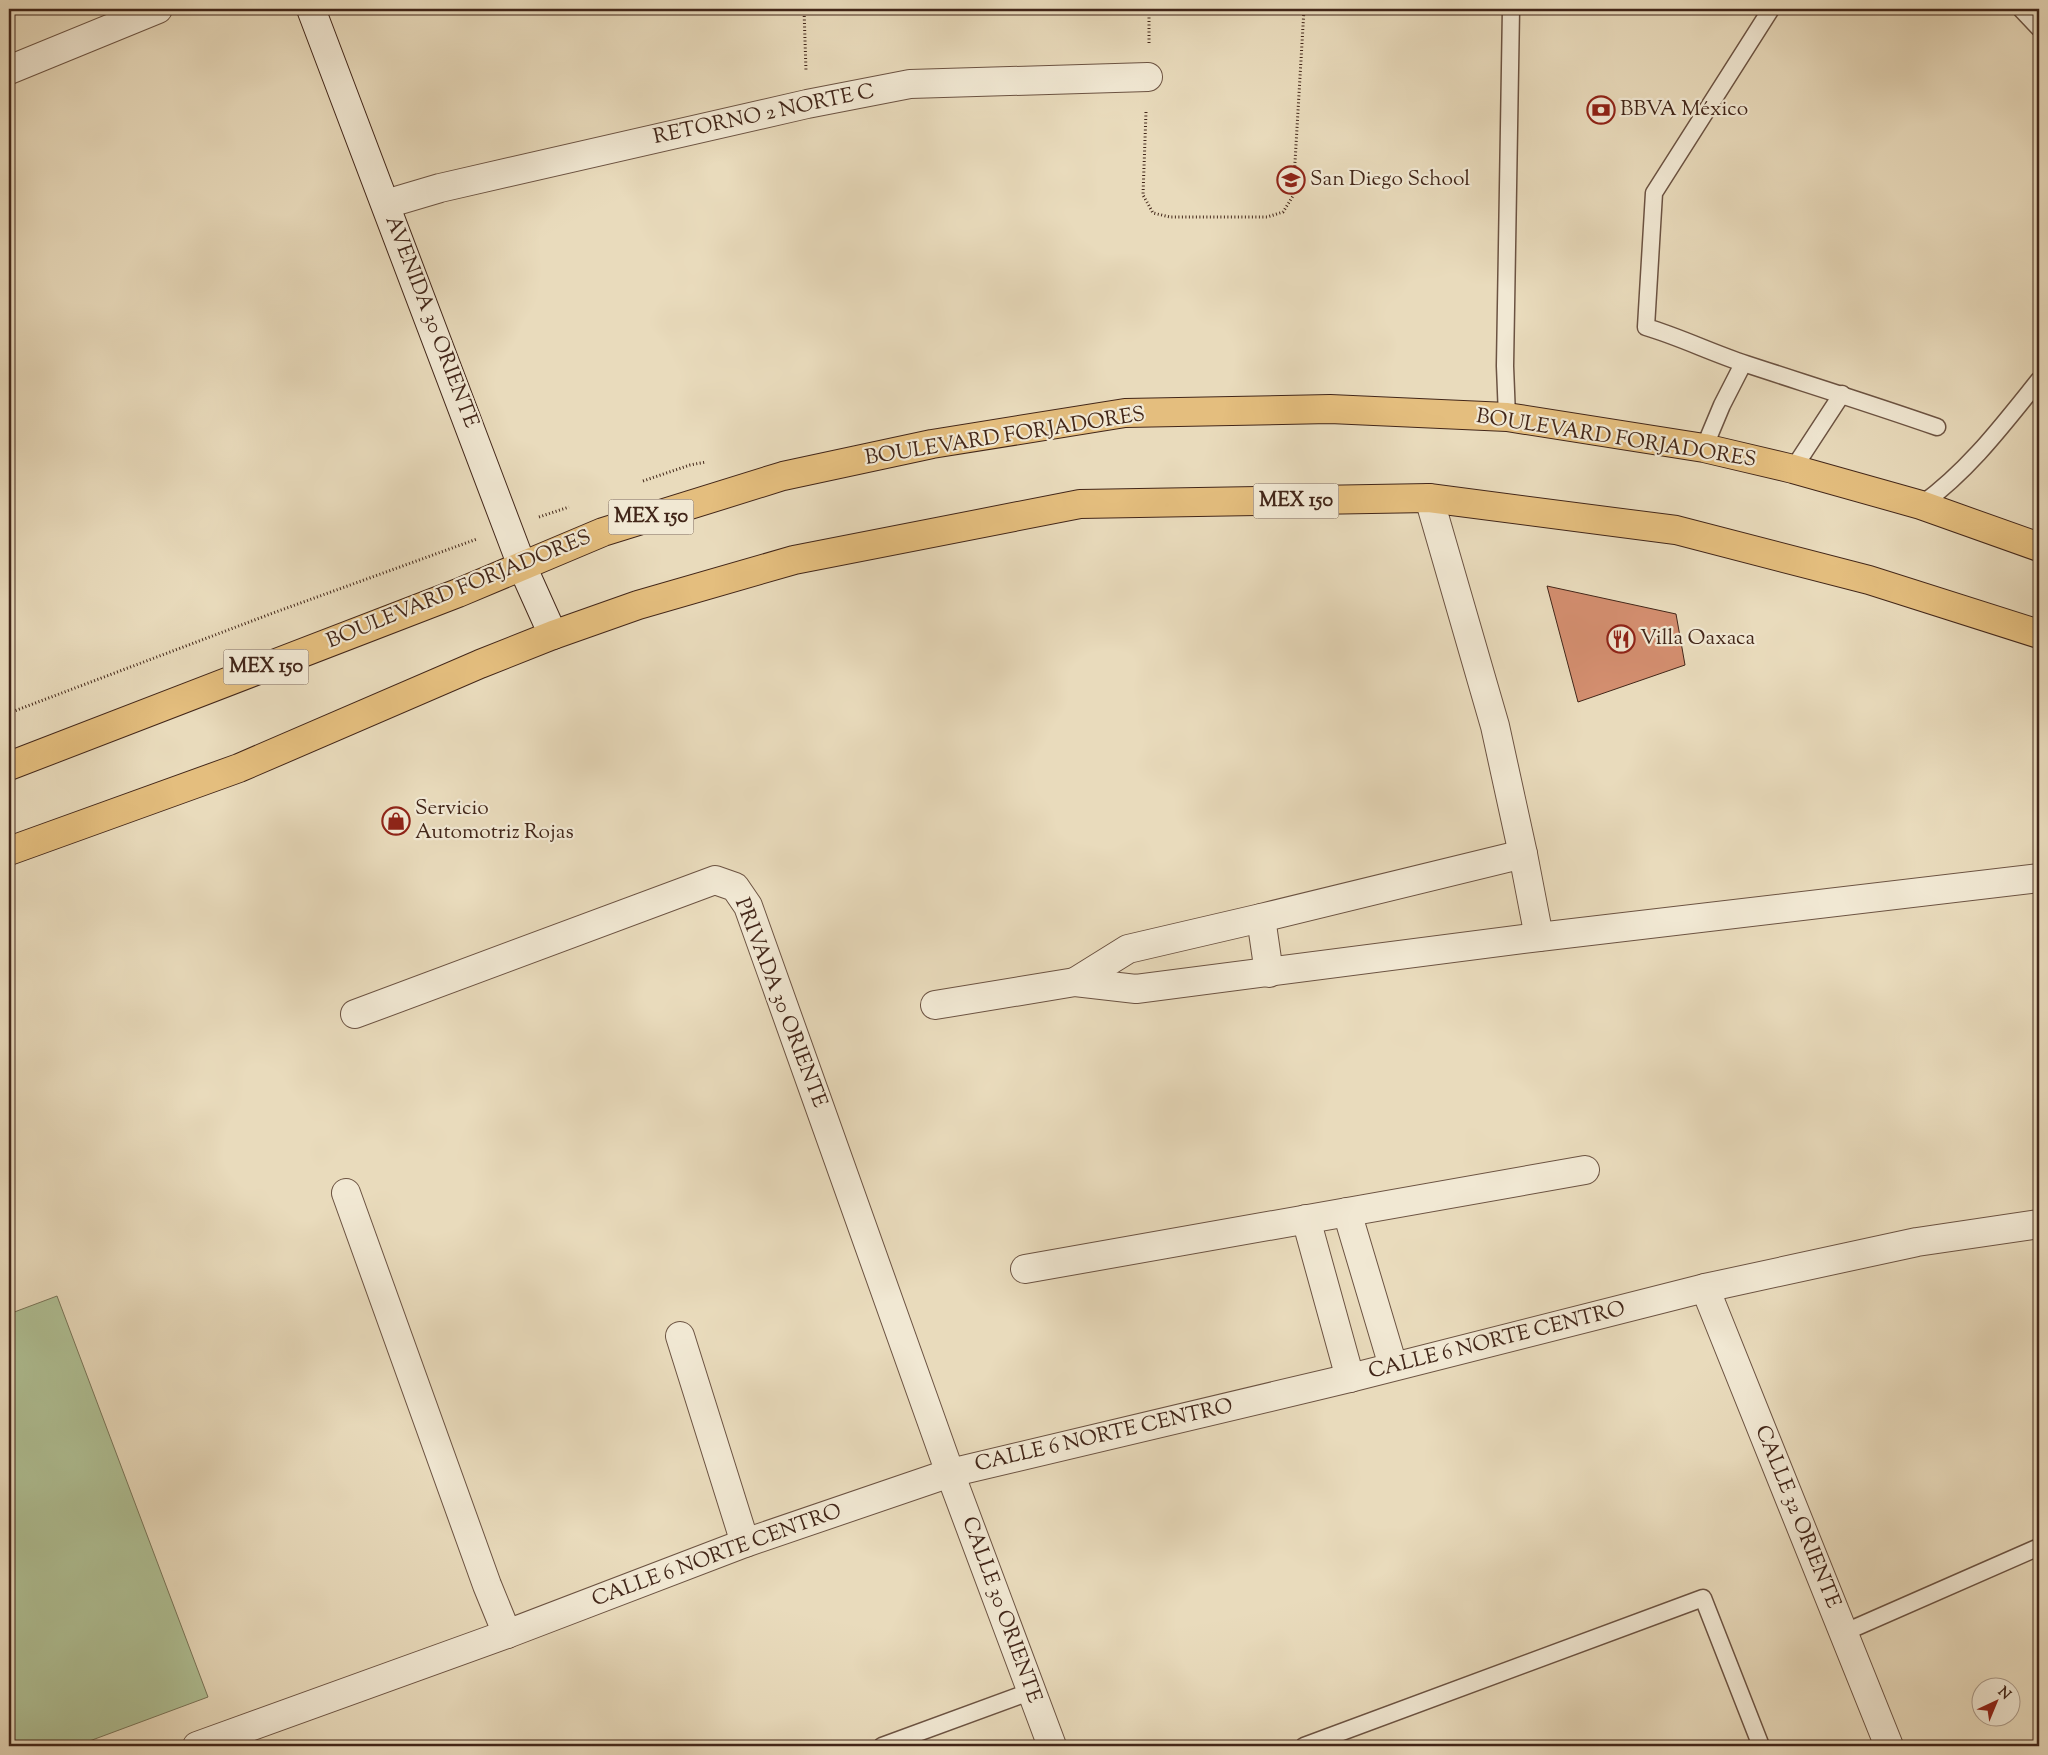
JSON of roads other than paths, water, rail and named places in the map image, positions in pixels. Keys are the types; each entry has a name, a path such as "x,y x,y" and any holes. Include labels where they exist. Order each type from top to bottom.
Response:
{"main road":[{"name":"BOULEVARD FORJADORES","path":"9,766 448,596 603,532 783,476 932,444 1125,413 1330,409 1507,417 1704,448 1793,469 1921,505 2039,547"},
{"name":"MEX 150","path":"9,851 239,768 480,664 553,635 638,605 794,560 1080,504 1429,498 1676,530 1870,580 2039,634"}],"street":[{"path":"9,70 158,9"},
{"name":"AVENIDA 30 ORIENTE","path":"311,9 522,566 553,635"},
{"name":"RETORNO 2 NORTE C","path":"386,204 440,188 807,104 910,84 1148,77"},
{"path":"1429,498 1495,726 1539,937"},
{"path":"1075,982 1128,949 1523,854"},
{"path":"935,1005 1075,982 1136,989 1539,937 2039,878"},
{"name":"PRIVADA 30 ORIENTE","path":"355,1014 715,880 735,887 748,906 950,1473"},
{"path":"1261,918 1269,973"},
{"path":"1025,1269 1585,1170"},
{"path":"346,1193 487,1585 507,1634"},
{"path":"1347,1212 1393,1366"},
{"path":"1306,1219 1350,1378"},
{"name":"CALLE 6 NORTE CENTRO","path":"197,1746 507,1634 745,1543 950,1473 1350,1378 1705,1288 1917,1242 2039,1224"},
{"name":"CALLE 32 ORIENTE","path":"1705,1288 1889,1746"},
{"path":"680,1336 745,1543"},
{"name":"CALLE 30 ORIENTE","path":"950,1473 1052,1746"}],"lane":[{"path":"1507,417 1505,375 1511,9"},
{"path":"1771,9 1654,194 1646,328 1664,332 1743,364 1842,394 1937,427"},
{"path":"2021,9 2039,28"},
{"path":"1704,448 1722,405 1743,364"},
{"path":"1921,505 1946,486 1988,444 2039,380"},
{"path":"1793,469 1842,394"},
{"path":"1843,1633 2039,1547"},
{"path":"1304,1746 1703,1598 1761,1746"},
{"path":"882,1746 1032,1691"}],"place":[{"name":"BBVA México","path":"1601,110"},
{"name":"San Diego School","path":"1291,180"},
{"name":"Villa Oaxaca","path":"1621,639"},
{"name":"Servicio Automotriz Rojas","path":"396,821"}]}
